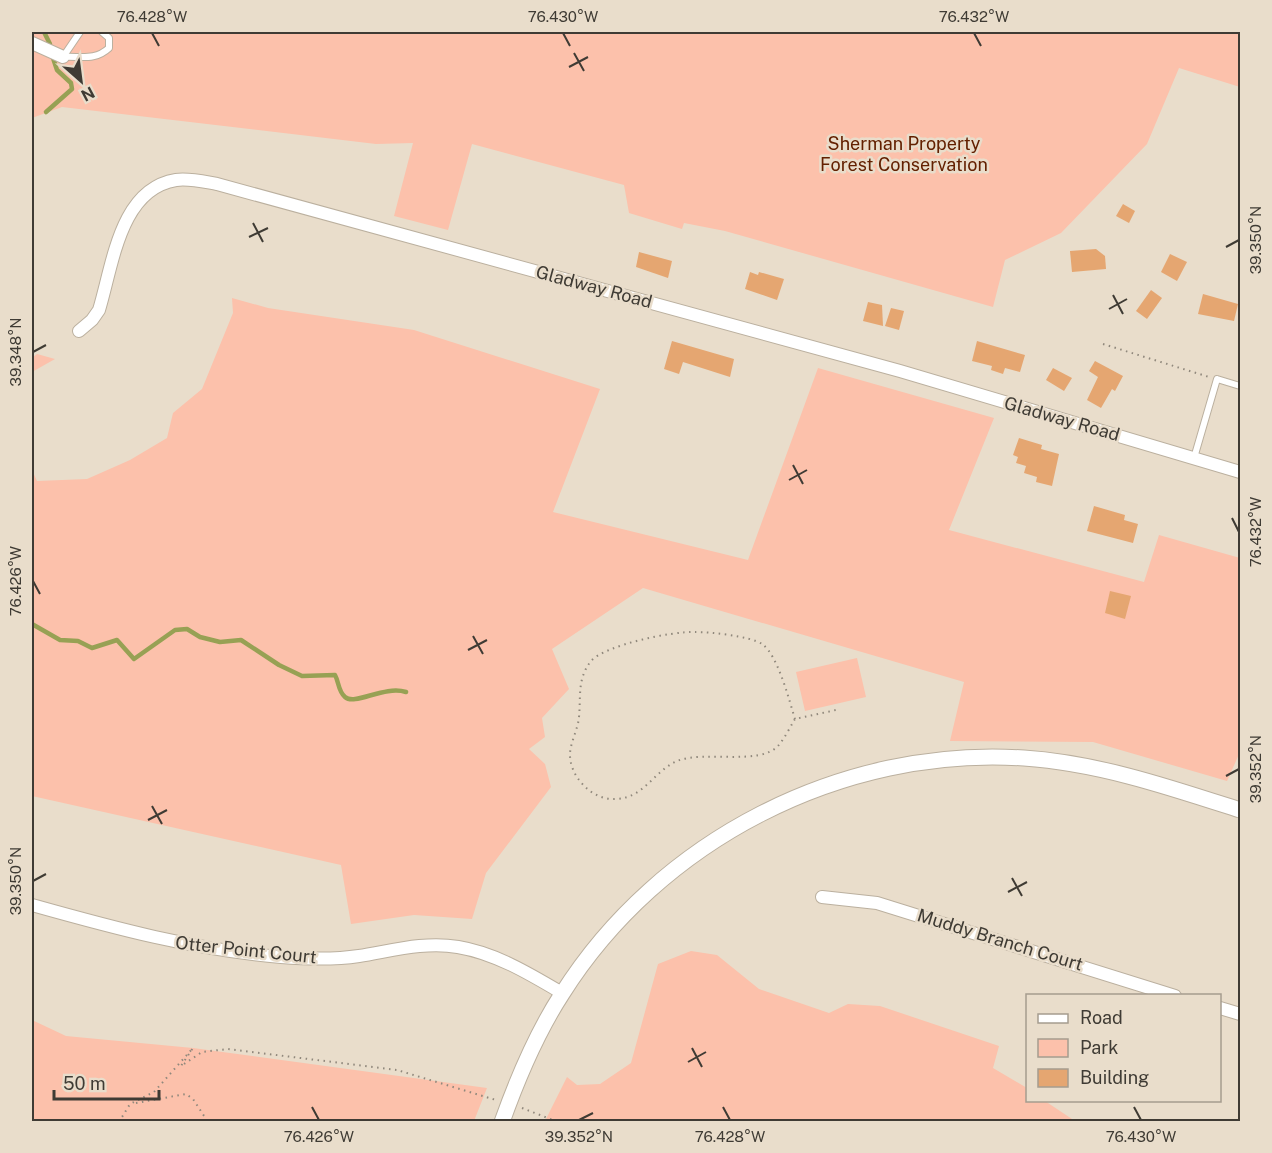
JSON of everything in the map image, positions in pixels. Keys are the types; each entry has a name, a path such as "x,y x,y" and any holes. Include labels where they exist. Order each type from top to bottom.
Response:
{"street":[{"path":"32,43 63,57"},
{"name":"Gladway Road","path":"79,331 92,320 99,310 126,219 136,203 153,187 179,179 218,184 676,309 1240,472"},
{"path":"502,1122 535,1041 562,993 620,919 689,857 730,830 780,804 853,776 936,760 1000,757 1042,759 1106,770 1240,810"},
{"name":"Muddy Branch Court","path":"822,897 877,903 1169,994"},
{"name":"Otter Point Court","path":"32,904 145,936 243,953 318,959 357,956 423,946 458,947 524,971 562,993"},
{"path":"1221,1008 1240,1014"}],"lane":[{"path":"63,57 82,32"},
{"path":"63,57 101,55 109,48 109,38 102,32"},
{"path":"1194,459 1217,379 1240,386"}],"path":[{"path":"1103,344 1217,379"},
{"path":"795,719 775,661 762,644 735,637 695,632 662,635 599,654 591,662 580,681 579,718 570,754 575,774 586,790 615,800 635,795 675,762 702,755 727,757 760,754 777,747 795,719 836,710"},
{"path":"119,1122 130,1104 153,1092 193,1048 181,1066 202,1052 228,1049 397,1070 508,1103 558,1122"},
{"path":"130,1104 172,1094 186,1094 194,1099 208,1122"}],"green space":[{"name":"Sherman Property Forest Conservation","path":"32,32 1240,32 1240,87 1179,68 1147,144 1061,233 1005,260 993,307 725,231 684,223 682,229 629,213 624,185 472,144 448,230 394,216 413,143 376,144 62,107 32,118"},
{"path":"232,298 268,308 414,330 600,389 553,512 748,560 818,368 994,418 949,530 1144,582 1159,535 1240,558 1240,752 1227,781 1093,742 950,741 964,682 643,588 552,649 569,689 542,718 545,737 529,749 545,764 551,787 486,873 472,919 414,915 351,924 341,865 32,796 32,470 37,481 87,479 130,460 167,438 173,413 202,389 233,313"},
{"path":"37,354 55,359 32,372 32,358"},
{"path":"857,658 866,697 805,711 796,672"},
{"path":"691,951 717,955 759,989 829,1013 848,1004 880,1006 999,1046 993,1068 1026,1087 1026,1102 1046,1102 1075,1121 545,1121 567,1077 577,1085 600,1084 631,1063 658,964"},
{"path":"32,1020 66,1036 193,1048 487,1088 474,1121 32,1121"}],"building":[{"path":"1123,204 1135,211 1129,223 1116,216"},
{"path":"1096,249 1105,256 1106,269 1072,272 1070,251"},
{"path":"639,252 672,261 668,278 636,267"},
{"path":"1170,254 1187,262 1177,281 1161,272"},
{"path":"750,272 758,275 759,272 784,279 777,300 745,289"},
{"path":"1151,290 1162,298 1147,319 1136,311"},
{"path":"1203,294 1238,304 1234,321 1198,314"},
{"path":"868,302 882,305 883,326 863,321"},
{"path":"891,308 904,311 899,330 885,326"},
{"path":"672,341 734,359 730,377 683,362 679,374 664,369"},
{"path":"977,341 1025,355 1020,372 1005,368 1003,374 991,370 992,366 972,361"},
{"path":"1095,361 1123,376 1115,391 1112,389 1101,408 1087,400 1098,377 1089,371"},
{"path":"1053,368 1072,378 1064,391 1046,380"},
{"path":"1019,438 1042,445 1041,449 1059,454 1052,486 1036,482 1037,477 1024,473 1026,466 1016,463 1018,457 1013,455"},
{"path":"1094,506 1125,515 1124,520 1138,524 1133,543 1087,531"},
{"path":"1110,591 1131,596 1125,619 1105,613"}],"waterway":[{"path":"44,32 50,44"},
{"path":"46,112 72,89 71,83 57,70 53,58"},
{"path":"32,624 60,640 78,641 92,648 117,640 134,659 175,630 187,629 200,637 220,642 241,640 279,665 302,676 335,675 341,692 350,699 389,691 406,692"}]}
